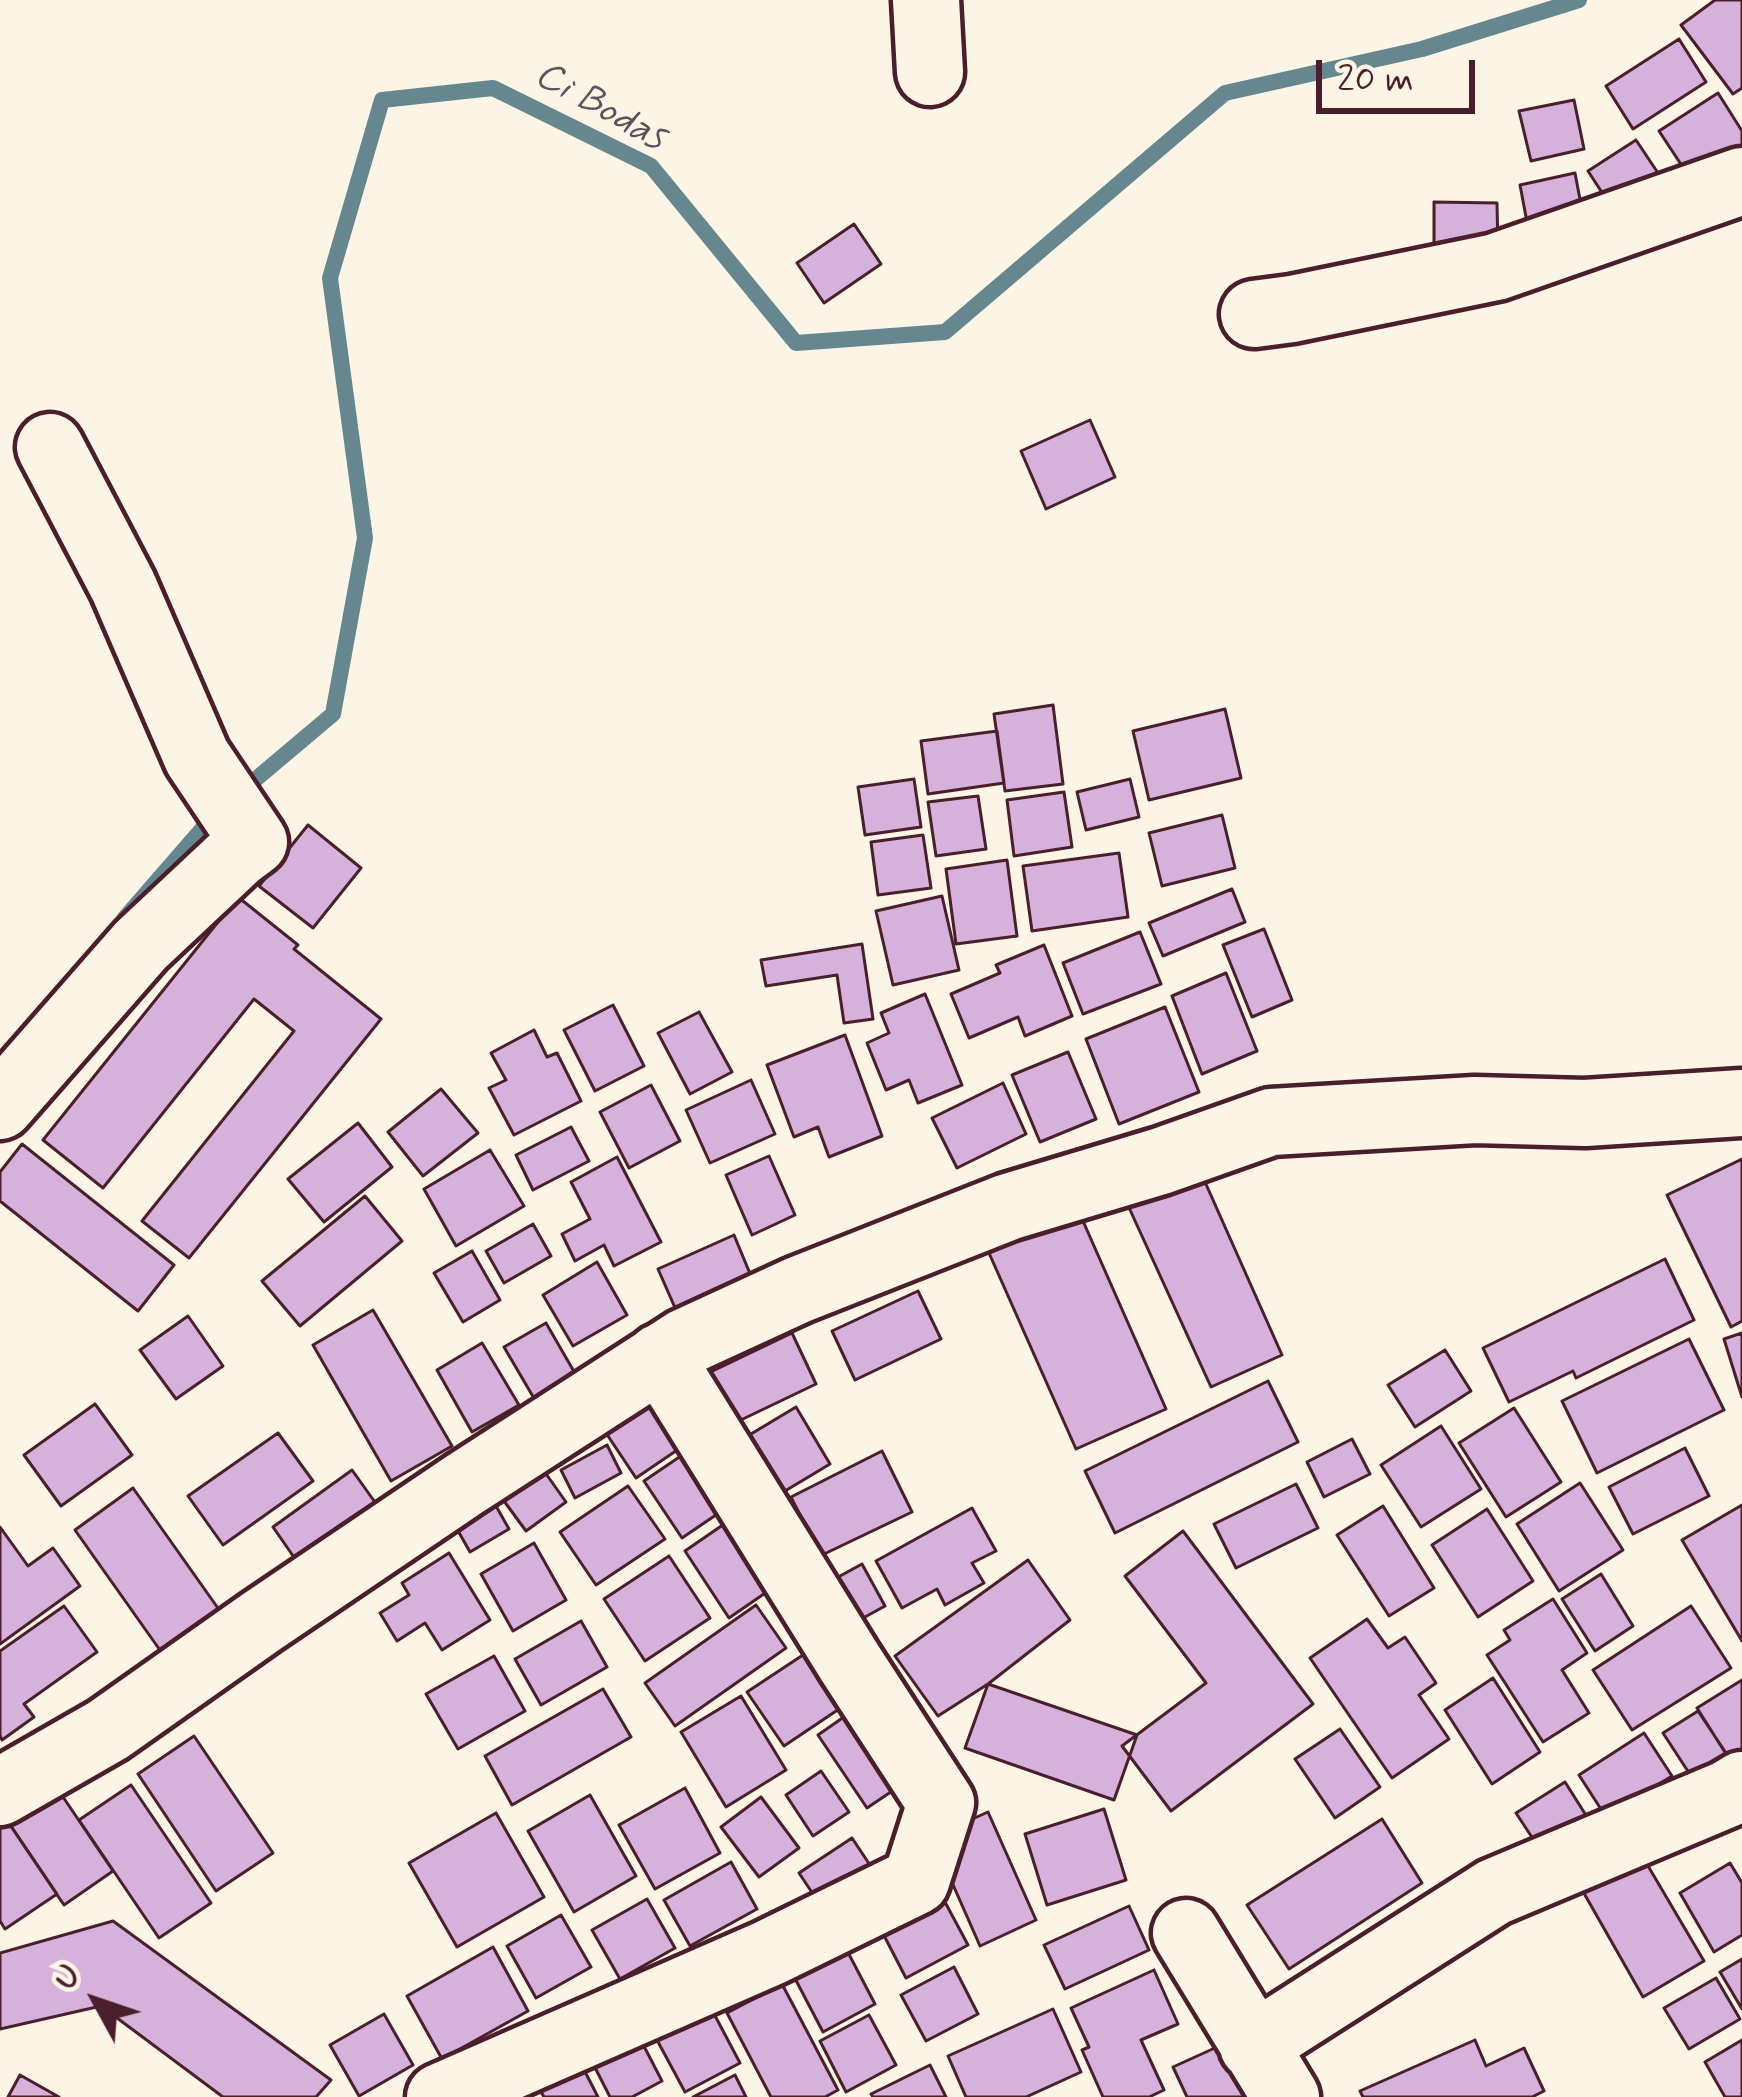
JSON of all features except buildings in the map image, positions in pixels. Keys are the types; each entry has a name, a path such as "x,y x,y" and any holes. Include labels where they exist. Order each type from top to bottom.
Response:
{"street":[{"path":"926,0 931,72"},
{"path":"1254,314 1496,267 1742,181"},
{"path":"0,1106 141,945 254,842 197,757 124,586 50,447"},
{"path":"0,1792 108,1730 353,1559 685,1342 1008,1207 1271,1122 1451,1111 1585,1113 1742,1103"},
{"path":"440,2097 769,1953 916,1881 941,1803 660,1358"},
{"path":"1186,1933 1270,2072 1494,1892 1742,1785"}],"waterway":[{"name":"Ci Bodas","path":"237,795 333,714 365,538 330,278 382,100 493,88 651,166 796,343 945,332 1225,93 1422,49 1579,0"},
{"name":"Ci Bodas","path":"124,919 217,812"}]}
